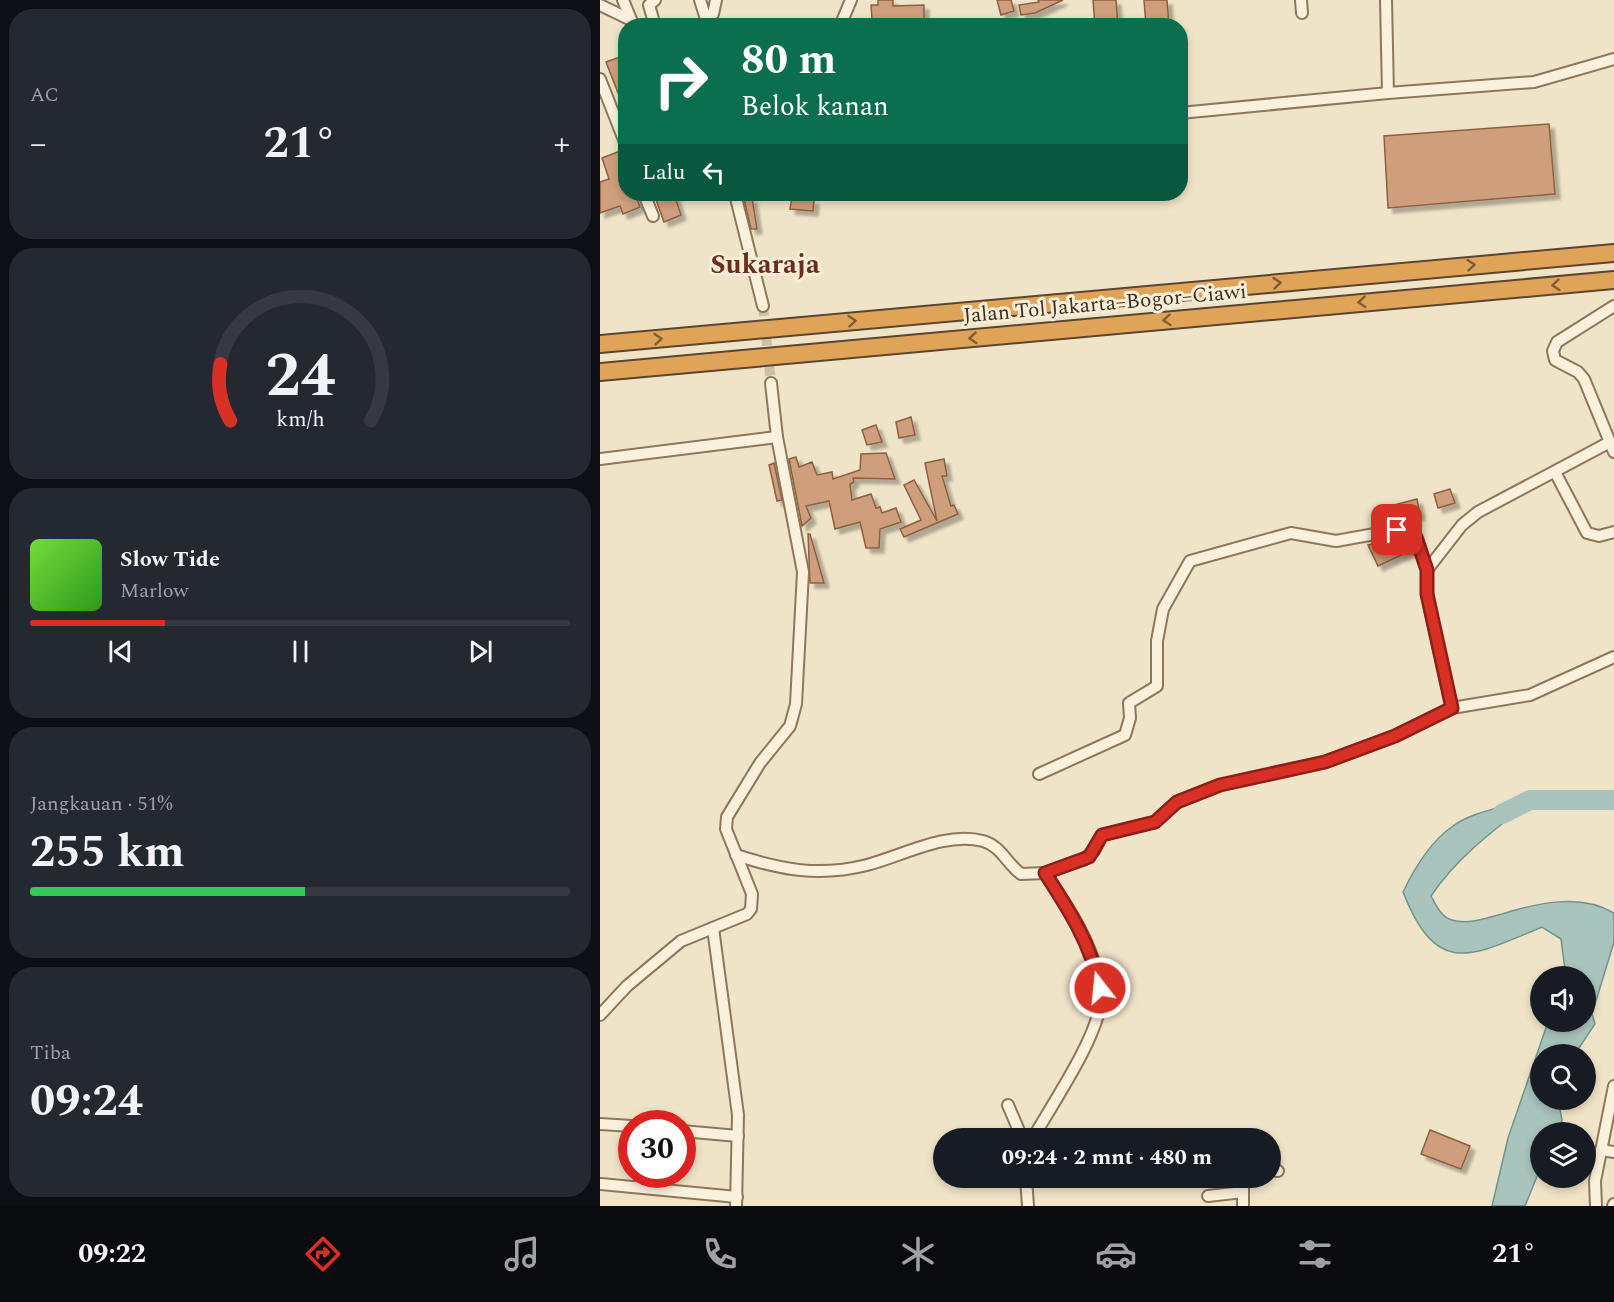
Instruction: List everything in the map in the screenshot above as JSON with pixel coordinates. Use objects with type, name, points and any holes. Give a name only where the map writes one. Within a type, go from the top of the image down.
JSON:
[{"type":"highway","name":"Jalan Tol Jakarta–Bogor–Ciawi","points":[[600,344],[1614,253]]},
{"type":"highway","name":"Jalan Tol Jakarta–Bogor–Ciawi","points":[[600,372],[1614,280]]},
{"type":"street","points":[[623,0],[630,18]]},
{"type":"street","points":[[653,18],[649,5],[655,0]]},
{"type":"street","points":[[700,0],[706,18]]},
{"type":"street","points":[[707,18],[713,14],[716,0]]},
{"type":"street","points":[[843,18],[851,0]]},
{"type":"street","points":[[1301,0],[1302,13]]},
{"type":"street","points":[[1386,0],[1388,93]]},
{"type":"street","points":[[600,4],[624,18]]},
{"type":"street","points":[[1188,112],[1534,82],[1614,59]]},
{"type":"street","points":[[600,79],[618,125]]},
{"type":"street","points":[[647,201],[653,216]]},
{"type":"street","points":[[737,201],[763,306]]},
{"type":"street","points":[[1427,570],[1462,525],[1478,512],[1555,472],[1612,447],[1584,379],[1578,372],[1555,360],[1553,351],[1557,342],[1614,306]]},
{"type":"street","points":[[600,1015],[627,986],[681,941],[747,914],[751,909],[752,894],[726,829],[727,817],[760,762],[790,726],[796,704],[803,572],[777,437],[771,383]]},
{"type":"street","points":[[600,459],[777,437]]},
{"type":"street","points":[[1555,472],[1587,533],[1599,536],[1614,532]]},
{"type":"street","points":[[1039,774],[1125,735],[1130,718],[1129,704],[1157,686],[1157,641],[1163,609],[1190,561],[1291,533],[1336,541],[1397,530],[1416,537],[1427,570],[1427,594],[1452,708]]},
{"type":"street","points":[[736,855],[778,869],[825,870],[865,866],[943,842],[974,840],[985,842],[999,850],[1021,874],[1045,873],[1089,857],[1102,835],[1155,822],[1177,802],[1191,796],[1220,785],[1325,762],[1395,736],[1452,708],[1530,695],[1614,657]]},
{"type":"street","points":[[1039,1128],[1092,1031],[1100,1003],[1096,973],[1085,942],[1068,906],[1045,873]]},
{"type":"street","points":[[601,1184],[736,1201],[738,1136],[736,1089],[713,927]]},
{"type":"street","points":[[1596,1206],[1594,1190],[1601,1150],[1611,1120],[1614,1086]]},
{"type":"street","points":[[1008,1105],[1018,1128]]},
{"type":"street","points":[[600,1124],[618,1125]]},
{"type":"street","points":[[696,1132],[738,1136]]},
{"type":"street","points":[[1601,1150],[1614,1152]]},
{"type":"street","points":[[1027,1188],[1028,1206]]},
{"type":"street","points":[[1243,1188],[1243,1206]]},
{"type":"street","points":[[1208,1196],[1243,1192]]},
{"type":"water","points":[[1524,802],[1525,806],[1474,847],[1451,870],[1431,896],[1437,907],[1448,918],[1464,922],[1558,902],[1587,903],[1614,913],[1614,942],[1596,1001],[1596,966],[1564,966],[1561,939],[1542,927],[1476,952],[1459,953],[1443,949],[1429,938],[1416,920],[1403,892],[1424,856],[1445,832],[1467,818]]},
{"type":"water","points":[[1545,1032],[1590,1032],[1582,1044],[1540,1044]]},
{"type":"water","points":[[1530,1074],[1530,1110],[1560,1110],[1562,1120],[1561,1122],[1530,1122],[1530,1188],[1532,1188],[1525,1206],[1492,1206],[1508,1138]]},
{"type":"building","points":[[878,0],[893,0],[893,6],[924,5],[924,18],[872,18],[871,5],[878,5]]},
{"type":"building","points":[[997,0],[1011,0],[1014,11],[1001,15]]},
{"type":"building","points":[[1038,0],[1063,0],[1035,13],[1021,15],[1019,5],[1039,2]]},
{"type":"building","points":[[1093,0],[1116,0],[1117,18],[1094,18]]},
{"type":"building","points":[[1144,0],[1167,0],[1168,18],[1145,18]]},
{"type":"building","points":[[618,58],[618,93],[606,62]]},
{"type":"building","points":[[1549,124],[1555,194],[1388,208],[1384,136]]},
{"type":"building","points":[[618,152],[618,201],[638,201],[640,207],[623,214],[620,206],[600,213],[600,182],[609,179],[602,158]]},
{"type":"building","points":[[656,201],[676,201],[681,215],[664,222]]},
{"type":"building","points":[[744,201],[752,201],[757,229],[751,229]]},
{"type":"building","points":[[791,201],[814,201],[813,211],[790,209]]},
{"type":"building","points":[[911,417],[915,435],[899,438],[896,422]]},
{"type":"building","points":[[876,425],[882,442],[867,445],[862,430]]},
{"type":"building","points":[[886,453],[895,479],[853,478],[854,482],[850,484],[852,500],[871,494],[876,508],[880,507],[882,513],[896,508],[901,522],[880,529],[879,548],[866,548],[860,522],[835,529],[829,501],[806,506],[811,518],[802,526],[789,459],[796,457],[799,467],[812,462],[817,475],[832,472],[833,479],[860,470],[861,454]]},
{"type":"building","points":[[944,459],[947,476],[942,476],[951,506],[954,505],[958,514],[904,537],[900,529],[921,520],[904,485],[914,480],[937,521],[925,463]]},
{"type":"building","points":[[774,463],[782,500],[777,501],[769,465]]},
{"type":"building","points":[[1450,489],[1455,503],[1438,508],[1434,494]]},
{"type":"building","points":[[1417,499],[1420,515],[1394,521],[1390,506]]},
{"type":"building","points":[[808,534],[810,534],[824,583],[810,583]]},
{"type":"building","points":[[1398,538],[1408,542],[1412,550],[1378,566],[1368,545]]},
{"type":"building","points":[[1430,1130],[1470,1146],[1461,1169],[1421,1154]]},
{"type":"waterway","points":[[1502,814],[1530,800],[1614,800]]},
{"type":"tunnel","points":[[763,306],[771,383]]},
{"type":"district","name":"Sukaraja","points":[[765,264]]},
{"type":"route","points":[[1100,988],[1089,951],[1075,919],[1045,873],[1089,857],[1102,835],[1155,822],[1177,802],[1191,796],[1220,785],[1325,762],[1395,736],[1452,708],[1427,594],[1427,570],[1416,537],[1397,530]]}]
